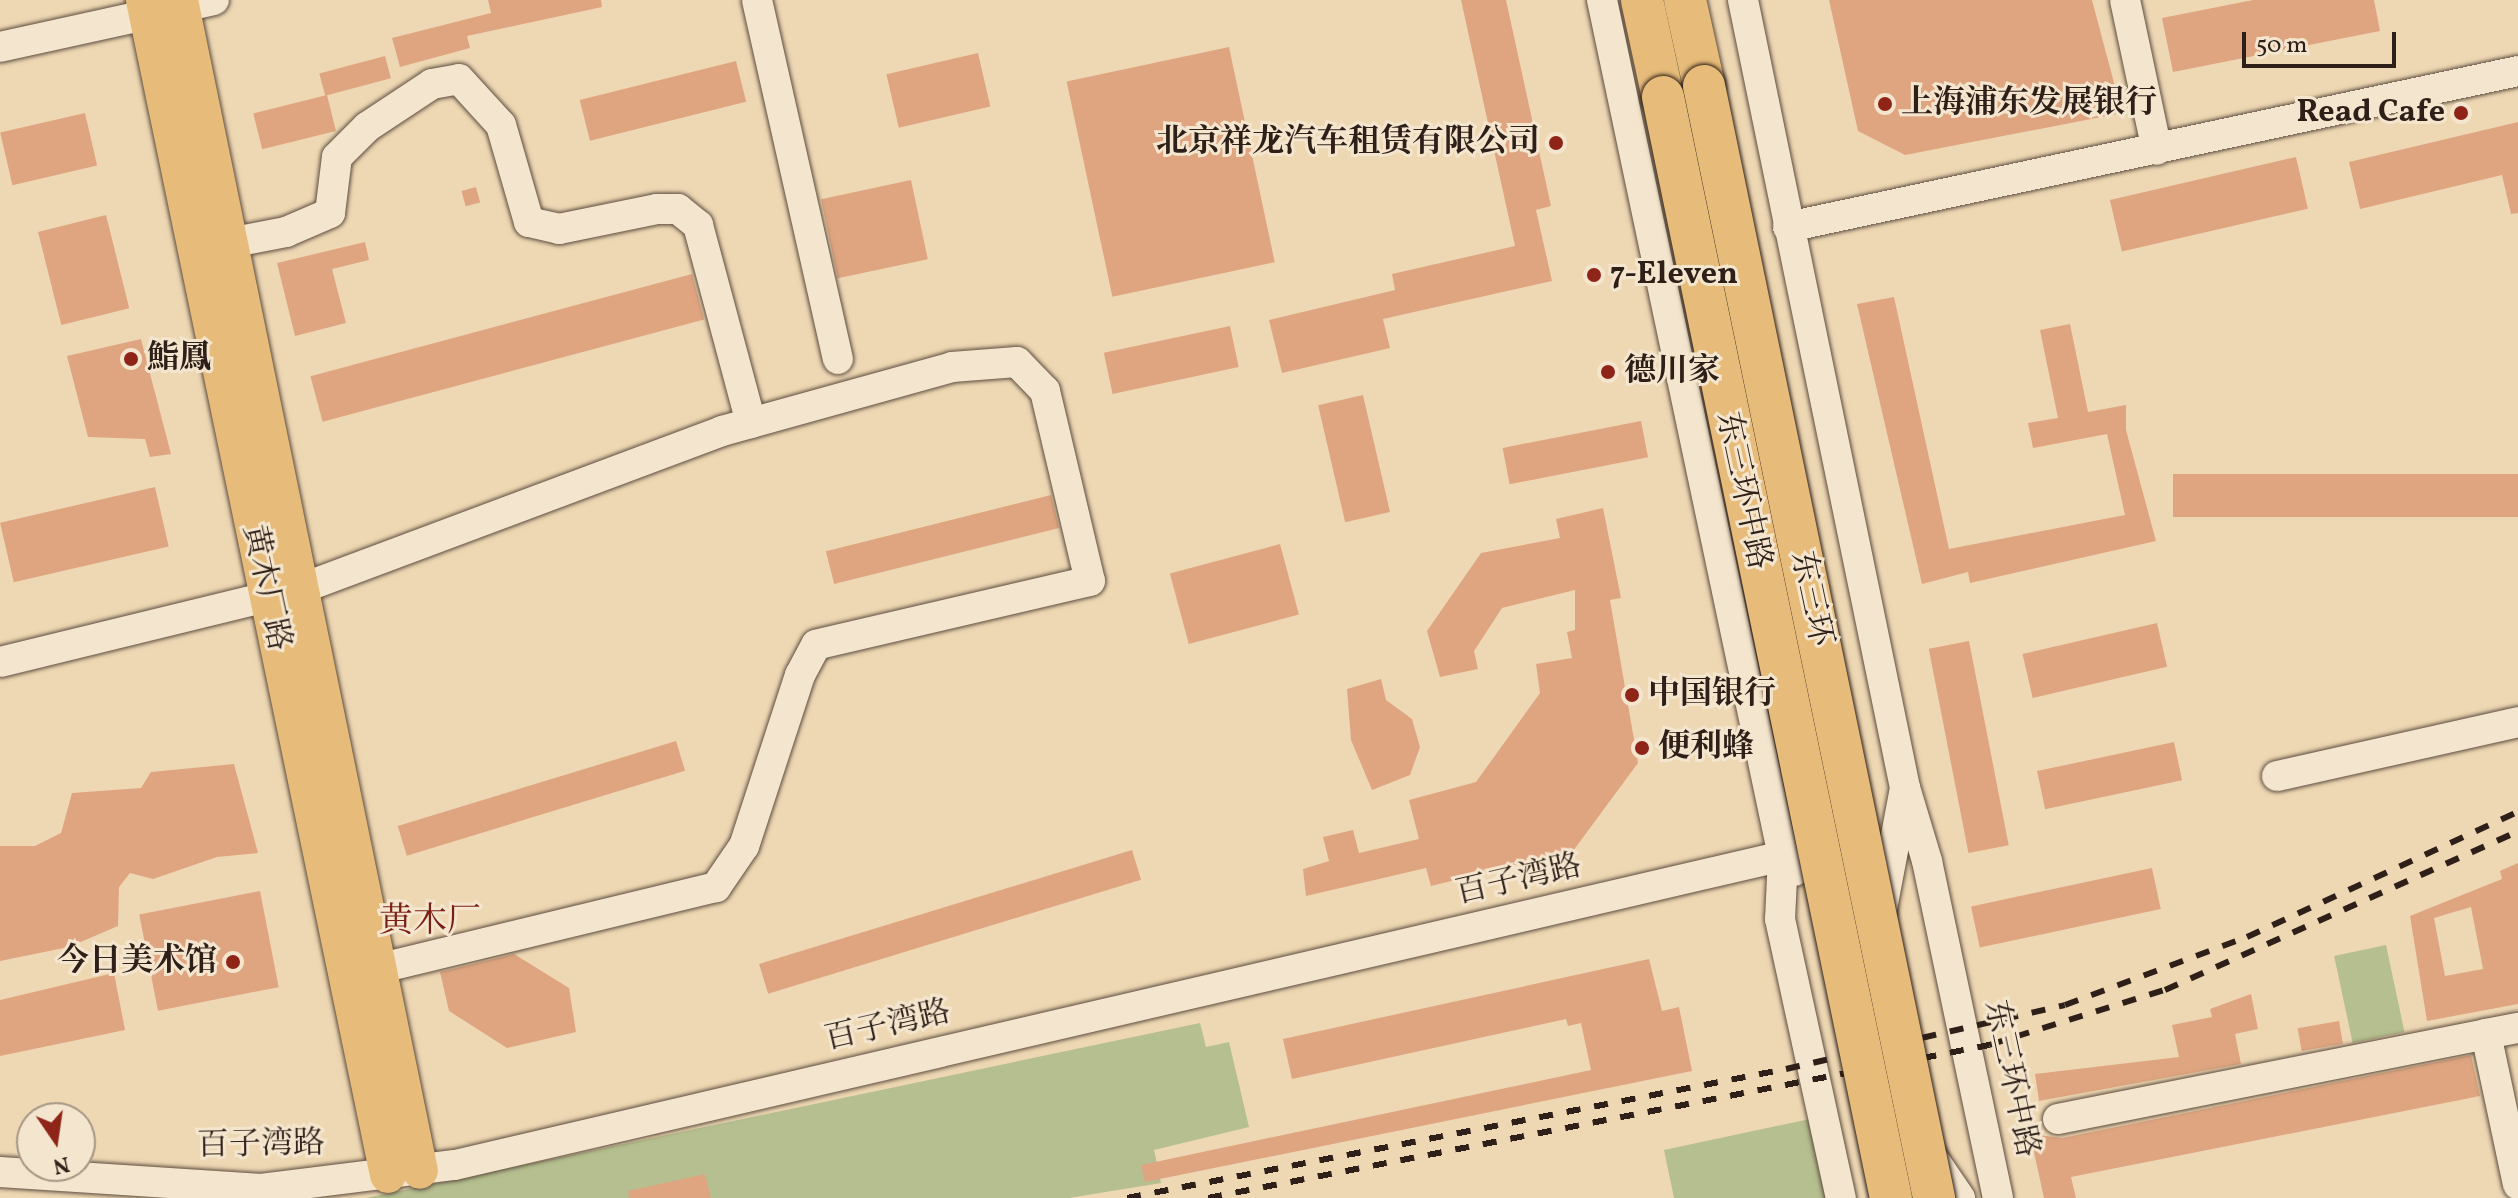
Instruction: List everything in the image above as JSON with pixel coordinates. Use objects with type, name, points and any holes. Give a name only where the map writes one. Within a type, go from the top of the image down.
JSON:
[{"type":"highway","name":"东三环","points":[[1642,0],[1892,1188]]},
{"type":"highway","name":"东三环","points":[[1685,0],[1934,1180]]},
{"type":"main road","name":"黄木厂路","points":[[191,2],[284,593]]},
{"type":"main road","name":"黄木厂路","points":[[145,8],[284,593],[404,1173]]},
{"type":"street","points":[[757,0],[838,359]]},
{"type":"street","name":"东三环中路","points":[[1602,0],[1783,856],[1780,919],[1841,1198]]},
{"type":"street","name":"东三环中路","points":[[1743,0],[1905,788],[1927,861],[1998,1198]]},
{"type":"street","points":[[2125,0],[2157,150]]},
{"type":"street","points":[[0,47],[145,8],[191,2]]},
{"type":"street","points":[[1788,227],[2518,71]]},
{"type":"street","points":[[229,243],[286,232],[330,213],[337,157],[367,127],[432,84],[459,79],[501,125],[529,222],[559,229],[668,209],[698,225],[751,423]]},
{"type":"street","points":[[0,662],[284,593],[751,423],[952,367],[1017,362],[1045,391],[1090,581],[816,645],[800,675],[744,846],[716,887],[362,973]]},
{"type":"street","points":[[2277,776],[2518,722]]},
{"type":"street","name":"东三环中路","points":[[1905,788],[1881,914],[1934,1180],[1960,1198]]},
{"type":"street","name":"东三环中路","points":[[1783,856],[1841,922],[1892,1188]]},
{"type":"street","name":"百子湾路","points":[[0,1172],[261,1189],[404,1173],[1783,856]]},
{"type":"street","points":[[1841,922],[1881,914]]},
{"type":"street","points":[[2058,1119],[2518,1028]]},
{"type":"street","points":[[2486,1034],[2518,1185]]},
{"type":"street","points":[[1892,1188],[1934,1180]]},
{"type":"green space","points":[[2386,945],[2405,1032],[2353,1043],[2334,956]]},
{"type":"green space","points":[[1200,1023],[1206,1047],[1229,1042],[1249,1127],[1154,1150],[1161,1183],[1069,1198],[366,1198]]},
{"type":"green space","points":[[1810,1119],[1826,1198],[1674,1198],[1664,1150]]},
{"type":"building","points":[[488,0],[601,0],[602,7],[467,36],[470,48],[400,67],[392,38],[491,13]]},
{"type":"building","points":[[1461,0],[1506,0],[1551,206],[1536,210],[1552,281],[1383,319],[1390,348],[1282,373],[1269,320],[1395,290],[1392,274],[1515,246]]},
{"type":"building","points":[[1829,0],[2092,0],[2122,113],[1905,155],[1858,131]]},
{"type":"building","points":[[2253,0],[2374,0],[2380,31],[2173,72],[2162,18]]},
{"type":"building","points":[[1229,47],[1275,262],[1112,297],[1067,82]]},
{"type":"building","points":[[978,53],[990,107],[899,128],[886,74]]},
{"type":"building","points":[[385,56],[391,78],[325,96],[319,74]]},
{"type":"building","points":[[736,61],[746,102],[590,141],[580,100]]},
{"type":"building","points":[[327,95],[336,131],[262,149],[253,113]]},
{"type":"building","points":[[85,113],[97,166],[12,185],[0,133]]},
{"type":"building","points":[[2518,122],[2518,213],[2511,214],[2502,175],[2360,209],[2349,162]]},
{"type":"building","points":[[2296,157],[2308,209],[2122,252],[2110,200]]},
{"type":"building","points":[[911,180],[928,259],[838,278],[821,199]]},
{"type":"building","points":[[476,187],[480,202],[466,206],[462,191]]},
{"type":"building","points":[[106,215],[129,308],[61,325],[38,232]]},
{"type":"building","points":[[365,242],[369,260],[332,269],[346,323],[295,336],[277,263]]},
{"type":"building","points":[[692,274],[704,319],[323,422],[310,376]]},
{"type":"building","points":[[1894,297],[1949,549],[2125,515],[2107,434],[2033,448],[2028,423],[2058,418],[2040,330],[2070,324],[2088,412],[2126,405],[2126,430],[2156,541],[1970,583],[1968,572],[1922,584],[1857,304]]},
{"type":"building","points":[[1230,326],[1239,367],[1113,394],[1104,353]]},
{"type":"building","points":[[141,339],[171,454],[150,457],[145,439],[88,437],[67,356]]},
{"type":"building","points":[[1363,395],[1390,512],[1345,522],[1318,405]]},
{"type":"building","points":[[1641,421],[1648,457],[1510,484],[1503,448]]},
{"type":"building","points":[[2173,474],[2518,474],[2518,517],[2173,517]]},
{"type":"building","points":[[155,487],[169,546],[14,582],[0,523]]},
{"type":"building","points":[[1051,495],[1059,528],[834,584],[826,551]]},
{"type":"building","points":[[1603,508],[1621,598],[1610,600],[1638,763],[1573,851],[1431,886],[1426,868],[1306,896],[1303,869],[1329,861],[1323,837],[1353,830],[1359,853],[1419,839],[1409,800],[1476,782],[1540,693],[1536,664],[1572,658],[1567,632],[1575,630],[1575,590],[1502,608],[1474,651],[1478,669],[1440,677],[1427,631],[1481,553],[1560,538],[1556,519]]},
{"type":"building","points":[[1280,544],[1299,615],[1189,644],[1170,574]]},
{"type":"building","points":[[2157,623],[2167,667],[2033,698],[2023,654]]},
{"type":"building","points":[[1969,641],[2009,845],[1968,853],[1929,649]]},
{"type":"building","points":[[1381,679],[1386,700],[1412,719],[1420,747],[1410,775],[1372,790],[1351,740],[1347,689]]},
{"type":"building","points":[[676,741],[685,771],[407,856],[398,826]]},
{"type":"building","points":[[2174,742],[2182,780],[2045,809],[2037,771]]},
{"type":"building","points":[[234,764],[258,853],[217,857],[153,879],[130,873],[119,887],[118,926],[69,947],[0,961],[0,846],[35,846],[61,833],[72,793],[141,788],[151,772]]},
{"type":"building","points":[[1132,850],[1141,880],[768,994],[759,964]]},
{"type":"building","points":[[2518,863],[2518,1004],[2427,1021],[2410,916],[2502,879],[2500,871]],"holes":[[[2471,907],[2483,969],[2445,976],[2434,918]]]},
{"type":"building","points":[[2152,868],[2161,909],[1980,948],[1971,906]]},
{"type":"building","points":[[260,891],[279,987],[158,1011],[139,914]]},
{"type":"building","points":[[514,954],[569,988],[576,1032],[507,1048],[449,1011],[440,972]]},
{"type":"building","points":[[1649,959],[1662,1011],[1679,1007],[1692,1071],[1145,1182],[1141,1165],[1591,1070],[1581,1023],[1568,1026],[1566,1019],[1292,1079],[1283,1039]]},
{"type":"building","points":[[114,973],[125,1030],[0,1056],[0,1000]]},
{"type":"building","points":[[2251,994],[2258,1029],[2235,1034],[2241,1064],[2039,1101],[2035,1074],[2179,1057],[2172,1025],[2212,1017],[2210,1009]]},
{"type":"building","points":[[2339,1021],[2343,1044],[2302,1051],[2298,1028]]},
{"type":"building","points":[[2471,1055],[2480,1096],[2071,1177],[2076,1198],[2044,1198],[2030,1134],[2062,1138]]},
{"type":"building","points":[[705,1174],[711,1198],[629,1198],[628,1191]]},
{"type":"railway","points":[[1127,1198],[1786,1069],[2065,1005],[2247,937],[2518,812]]},
{"type":"railway","points":[[1208,1198],[1989,1045],[2165,990],[2518,831]]},
{"type":"place","name":"上海浦东发展银行","points":[[1885,104]]},
{"type":"place","name":"Read Cafe","points":[[2461,113]]},
{"type":"place","name":"北京祥龙汽车租赁有限公司","points":[[1556,143]]},
{"type":"place","name":"7-Eleven","points":[[1594,275]]},
{"type":"place","name":"鮨鳳","points":[[131,359]]},
{"type":"place","name":"德川家","points":[[1608,372]]},
{"type":"place","name":"中国银行","points":[[1632,695]]},
{"type":"place","name":"便利蜂","points":[[1642,748]]},
{"type":"place","name":"今日美术馆","points":[[233,962]]},
{"type":"district","name":"黄木厂","points":[[430,923]]}]
